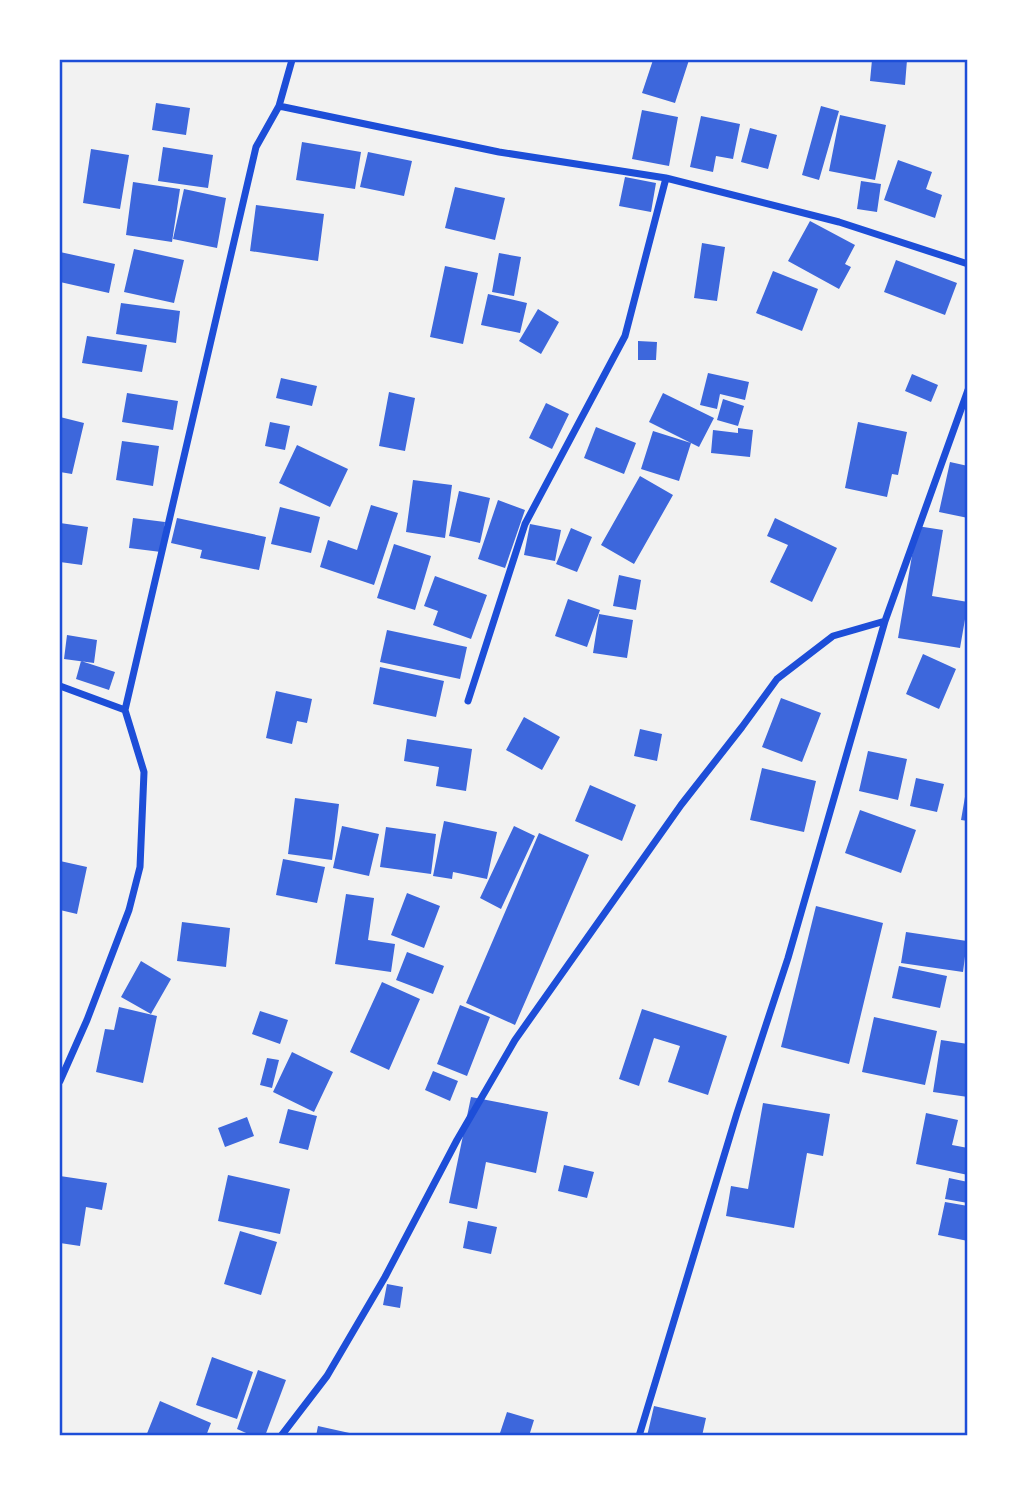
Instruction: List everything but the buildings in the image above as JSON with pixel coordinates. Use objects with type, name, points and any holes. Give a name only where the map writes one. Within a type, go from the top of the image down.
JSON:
[{"type":"street","points":[[60,1081],[120,934],[141,867],[144,772],[125,710],[256,147],[279,106],[292,60]]},
{"type":"street","points":[[279,106],[499,152],[666,178],[839,222],[968,264]]},
{"type":"street","points":[[468,701],[525,524],[625,336],[666,178]]},
{"type":"street","points":[[639,1436],[737,1113],[788,958],[885,621],[968,390]]},
{"type":"street","points":[[281,1436],[327,1376],[385,1278],[457,1140],[515,1040],[681,805],[777,679],[834,635],[885,621]]},
{"type":"street","points":[[60,686],[125,710]]}]
